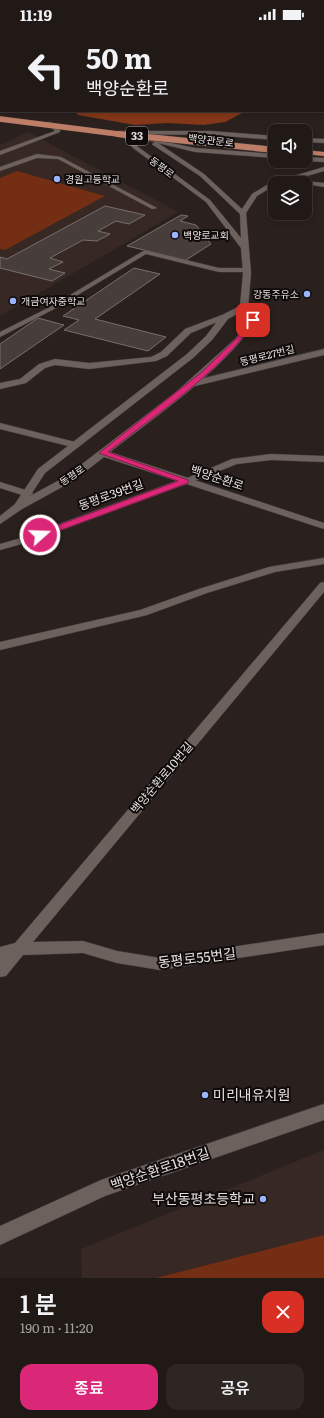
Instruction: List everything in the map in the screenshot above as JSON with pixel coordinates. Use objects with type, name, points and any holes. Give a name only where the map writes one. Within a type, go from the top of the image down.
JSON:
[{"type":"highway","name":"33","points":[[0,116],[268,144]]},
{"type":"highway","name":"33","points":[[0,116],[175,141],[268,149]]},
{"type":"highway","points":[[312,148],[324,149]]},
{"type":"highway","points":[[312,153],[324,154]]},
{"type":"main road","name":"백양관문로","points":[[0,116],[122,132],[211,133],[268,137]]},
{"type":"main road","name":"백양관문로","points":[[122,132],[195,150],[268,155]]},
{"type":"main road","name":"동평로","points":[[122,132],[156,144],[202,175],[243,213]]},
{"type":"main road","name":"동평로","points":[[0,521],[18,507],[69,479],[191,384],[238,341],[253,320],[244,307],[247,270],[245,248],[208,201],[135,147],[122,132]]},
{"type":"main road","points":[[312,140],[324,141]]},
{"type":"main road","points":[[312,159],[324,160]]},
{"type":"main road","points":[[245,248],[243,213],[254,195],[272,184],[324,169]]},
{"type":"main road","name":"동평로","points":[[18,507],[28,494],[41,472],[190,356],[208,338],[224,317],[244,307]]},
{"type":"main road","points":[[0,386],[23,381],[42,366],[55,362],[89,366],[153,360],[164,354],[188,331],[224,317]]},
{"type":"main road","name":"동평로27번길","points":[[191,384],[324,352]]},
{"type":"main road","points":[[0,426],[76,445]]},
{"type":"main road","name":"백양순환로","points":[[103,453],[324,526]]},
{"type":"main road","name":"동평로39번길","points":[[0,547],[25,540],[235,461],[271,457],[324,459]]},
{"type":"main road","points":[[0,485],[28,494]]},
{"type":"main road","points":[[0,646],[142,613],[203,591],[273,569],[324,561]]},
{"type":"main road","name":"백양순환로10번길","points":[[0,971],[324,585]]},
{"type":"main road","name":"동평로55번길","points":[[0,953],[19,949],[83,947],[117,957],[160,964],[324,939]]},
{"type":"main road","name":"백양순환로18번길","points":[[0,1236],[101,1189],[324,1112]]},
{"type":"lane","points":[[0,153],[58,131],[49,123]]},
{"type":"lane","points":[[0,169],[37,156],[59,158],[154,208]]},
{"type":"lane","points":[[312,183],[324,184]]},
{"type":"lane","points":[[0,335],[54,307],[145,252],[220,270],[247,270]]},
{"type":"shaded area","points":[[76,112],[244,112],[225,122],[204,125],[167,123],[135,125],[78,115]]},
{"type":"shaded area","name":"경원고등학교","points":[[28,132],[178,212],[0,316],[0,145]]},
{"type":"shaded area","points":[[17,171],[105,196],[5,250],[0,249],[0,178]]},
{"type":"shaded area","name":"부산동평초등학교","points":[[324,1150],[324,1278],[82,1278],[81,1249]]},
{"type":"shaded area","points":[[324,1235],[324,1278],[156,1278]]},
{"type":"building","points":[[105,206],[145,215],[129,224],[116,221],[98,231],[110,234],[97,241],[83,240],[50,258],[63,262],[49,269],[65,273],[52,281],[0,268],[0,257],[7,259]]},
{"type":"building","name":"백양로교회","points":[[181,215],[188,216],[180,221],[196,225],[211,244],[186,260],[127,246]]},
{"type":"building","points":[[134,268],[160,274],[95,319],[166,337],[148,351],[64,330],[79,320],[63,316]]},
{"type":"building","points":[[38,318],[64,325],[0,369],[0,344]]},
{"type":"place","name":"경원고등학교","points":[[57,179]]},
{"type":"place","name":"백양로교회","points":[[175,235]]},
{"type":"place","name":"강동주유소","points":[[307,294]]},
{"type":"place","name":"개금여자중학교","points":[[13,301]]},
{"type":"place","name":"미리내유치원","points":[[205,1095]]},
{"type":"place","name":"부산동평초등학교","points":[[263,1199]]},
{"type":"route","points":[[40,535],[185,481],[103,453],[204,373],[238,341],[253,320]]}]
